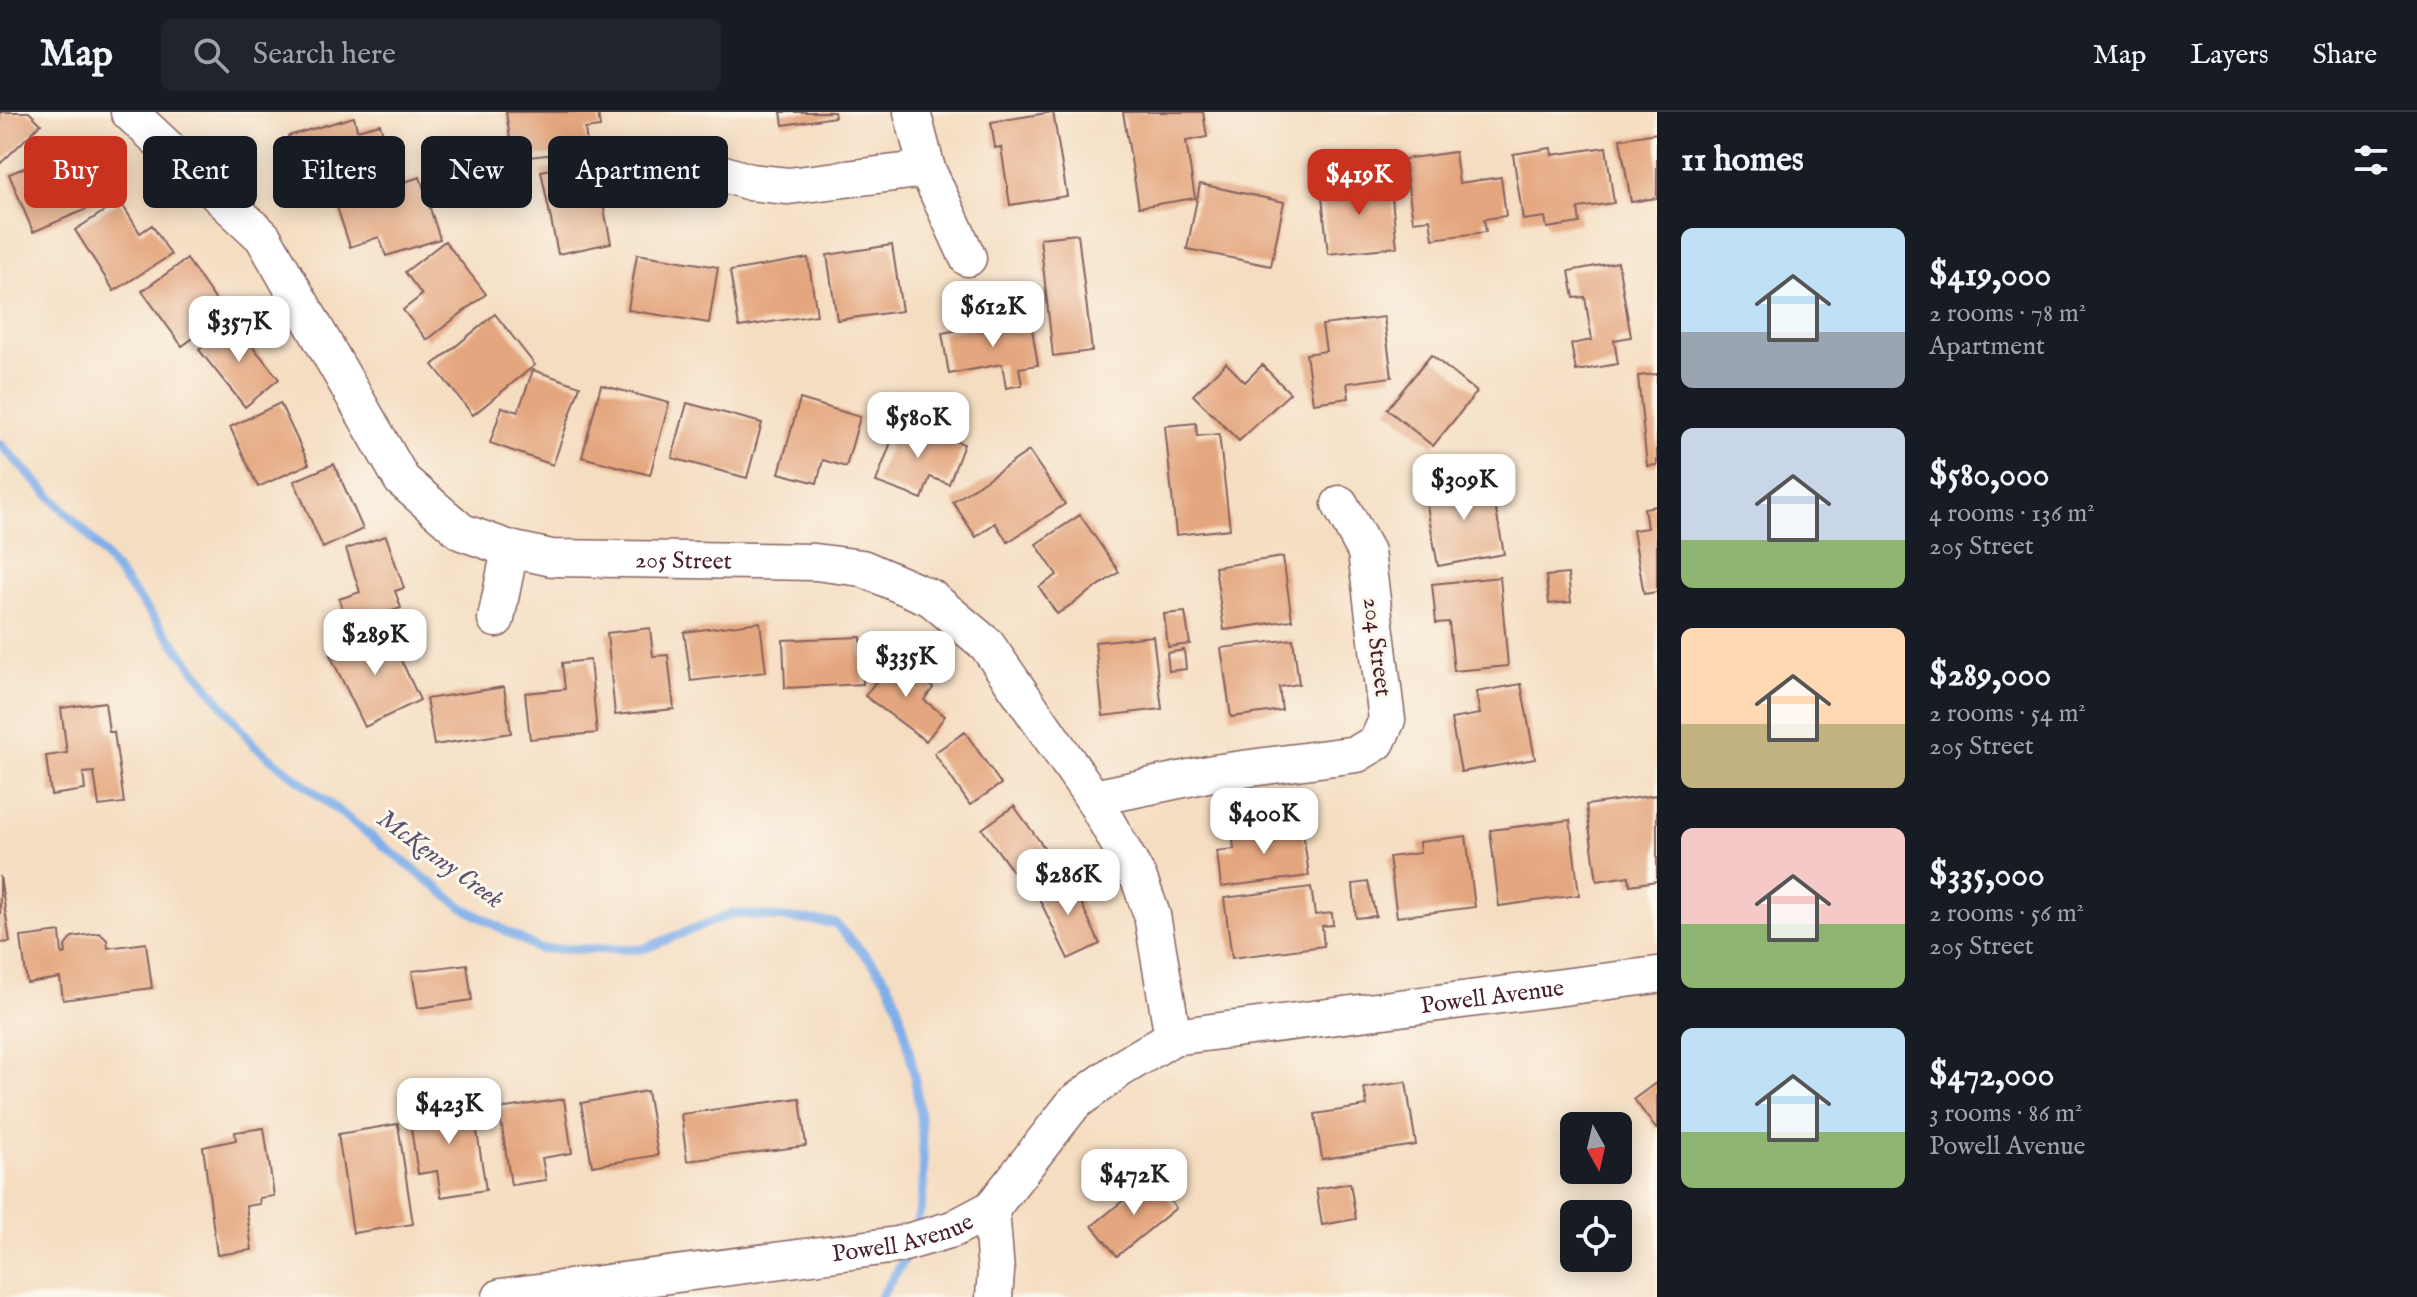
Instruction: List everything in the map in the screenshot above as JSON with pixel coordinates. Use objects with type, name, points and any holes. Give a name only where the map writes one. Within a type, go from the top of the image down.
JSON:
[{"type":"street","name":"205 Street","points":[[129,112],[263,237],[402,480],[462,532],[510,549],[552,558],[815,562],[862,568],[931,598],[987,645],[1093,798],[1139,879],[1152,915],[1173,1037]]},
{"type":"street","points":[[912,112],[927,169],[968,258]]},
{"type":"street","points":[[728,175],[750,182],[788,186],[927,169]]},
{"type":"street","name":"204 Street","points":[[1093,798],[1213,773],[1357,754],[1377,742],[1387,720],[1366,552],[1340,504]]},
{"type":"street","points":[[496,619],[510,549]]},
{"type":"street","name":"Powell Avenue","points":[[501,1297],[897,1245],[953,1229],[991,1209],[1074,1103],[1173,1037],[1657,975]]},
{"type":"street","points":[[991,1209],[996,1272],[994,1297]]},
{"type":"building","points":[[0,112],[29,112],[41,124],[29,136],[24,136],[24,141],[0,164]]},
{"type":"building","points":[[506,112],[598,112],[600,127],[585,129],[586,136],[548,136],[548,155],[532,157],[532,136],[510,136]]},
{"type":"building","points":[[781,112],[834,112],[835,117],[783,125]]},
{"type":"building","points":[[1053,112],[1067,196],[1010,205],[1001,147],[995,148],[991,122]]},
{"type":"building","points":[[1123,112],[1203,112],[1207,137],[1186,141],[1195,198],[1139,207]]},
{"type":"building","points":[[354,117],[357,130],[380,124],[384,136],[288,136]]},
{"type":"building","points":[[1657,133],[1657,198],[1631,202],[1620,139]]},
{"type":"building","points":[[1606,147],[1614,203],[1578,208],[1580,223],[1547,228],[1545,217],[1523,220],[1513,154],[1551,148],[1552,155]]},
{"type":"building","points":[[1455,152],[1459,183],[1501,177],[1506,216],[1484,219],[1486,232],[1433,239],[1430,219],[1413,221],[1404,159]]},
{"type":"building","points":[[24,168],[24,208],[89,208],[33,232],[9,174]]},
{"type":"building","points":[[548,170],[548,205],[541,171]]},
{"type":"building","points":[[420,177],[421,208],[430,208],[440,239],[386,256],[379,237],[350,247],[337,208],[405,208],[405,182]]},
{"type":"building","points":[[1390,180],[1397,247],[1328,254],[1321,187]]},
{"type":"building","points":[[1200,184],[1284,202],[1271,266],[1187,249]]},
{"type":"building","points":[[109,208],[124,208],[140,233],[152,225],[171,255],[114,291],[75,230]]},
{"type":"building","points":[[549,208],[604,208],[611,243],[558,254]]},
{"type":"building","points":[[1078,234],[1092,351],[1053,356],[1040,238]]},
{"type":"building","points":[[445,241],[486,294],[427,340],[403,310],[422,295],[405,272]]},
{"type":"building","points":[[892,245],[902,311],[837,320],[827,255]]},
{"type":"building","points":[[637,254],[718,267],[709,323],[628,310]]},
{"type":"building","points":[[808,258],[817,315],[739,327],[730,271]]},
{"type":"building","points":[[187,259],[226,315],[182,346],[142,291]]},
{"type":"building","points":[[1618,262],[1631,337],[1614,340],[1618,364],[1576,371],[1571,344],[1592,340],[1585,297],[1574,298],[1569,271]]},
{"type":"building","points":[[495,314],[535,365],[473,415],[433,365]]},
{"type":"building","points":[[1030,317],[1038,365],[1019,368],[1022,385],[1006,388],[1002,364],[949,374],[942,333]]},
{"type":"building","points":[[1384,317],[1392,377],[1347,383],[1349,398],[1313,403],[1306,354],[1326,351],[1322,325]]},
{"type":"building","points":[[233,322],[279,379],[245,407],[199,350]]},
{"type":"building","points":[[1431,355],[1477,392],[1433,446],[1387,409]]},
{"type":"building","points":[[1226,363],[1245,382],[1262,365],[1290,393],[1239,441],[1193,395]]},
{"type":"building","points":[[533,370],[580,386],[553,465],[490,443],[502,407],[518,412]]},
{"type":"building","points":[[1657,374],[1657,465],[1647,466],[1638,376]]},
{"type":"building","points":[[601,385],[669,403],[650,475],[582,457]]},
{"type":"building","points":[[800,399],[860,417],[846,467],[823,460],[817,483],[779,473]]},
{"type":"building","points":[[280,403],[309,464],[258,487],[230,427]]},
{"type":"building","points":[[687,403],[762,423],[747,478],[672,458]]},
{"type":"building","points":[[899,421],[964,444],[949,484],[930,477],[922,499],[876,482]]},
{"type":"building","points":[[1196,423],[1197,436],[1219,434],[1230,529],[1176,535],[1165,426]]},
{"type":"building","points":[[1029,451],[1065,504],[1008,542],[995,523],[976,537],[953,502]]},
{"type":"building","points":[[334,464],[363,529],[323,548],[294,481]]},
{"type":"building","points":[[1490,478],[1504,554],[1438,566],[1424,490]]},
{"type":"building","points":[[1657,506],[1657,592],[1644,594],[1633,530],[1647,528],[1644,508]]},
{"type":"building","points":[[1080,515],[1119,572],[1057,614],[1039,587],[1057,575],[1036,544]]},
{"type":"building","points":[[386,536],[404,588],[395,591],[401,608],[348,626],[339,599],[360,592],[346,549]]},
{"type":"building","points":[[1283,557],[1292,620],[1224,630],[1215,567]]},
{"type":"building","points":[[1568,574],[1571,602],[1549,604],[1546,576]]},
{"type":"building","points":[[1500,577],[1508,666],[1454,671],[1449,622],[1436,623],[1432,584]]},
{"type":"building","points":[[1185,612],[1190,644],[1168,647],[1164,614]]},
{"type":"building","points":[[760,622],[766,672],[691,681],[684,632]]},
{"type":"building","points":[[386,628],[420,700],[365,727],[330,655]]},
{"type":"building","points":[[650,628],[653,656],[668,655],[674,709],[615,715],[607,633]]},
{"type":"building","points":[[1153,636],[1162,709],[1103,716],[1095,642]]},
{"type":"building","points":[[861,637],[863,684],[785,688],[783,640]]},
{"type":"building","points":[[1293,639],[1299,684],[1279,687],[1282,710],[1231,717],[1221,648]]},
{"type":"building","points":[[1184,650],[1186,669],[1169,671],[1167,653]]},
{"type":"building","points":[[894,658],[933,688],[924,700],[945,716],[926,741],[865,696]]},
{"type":"building","points":[[590,660],[597,733],[530,739],[525,693],[565,689],[562,663]]},
{"type":"building","points":[[1521,684],[1535,759],[1461,772],[1451,719],[1480,714],[1476,692]]},
{"type":"building","points":[[504,687],[511,733],[434,745],[426,699]]},
{"type":"building","points":[[105,702],[109,732],[114,732],[124,803],[99,806],[94,772],[83,773],[85,790],[51,795],[46,756],[67,753],[61,708]]},
{"type":"building","points":[[965,732],[1001,784],[970,805],[934,753]]},
{"type":"building","points":[[1657,795],[1657,881],[1630,885],[1629,876],[1597,881],[1586,805]]},
{"type":"building","points":[[1014,806],[1059,868],[1027,891],[982,829]]},
{"type":"building","points":[[1570,820],[1579,895],[1499,906],[1490,830]]},
{"type":"building","points":[[1302,823],[1309,876],[1221,887],[1217,851],[1234,849],[1232,831]]},
{"type":"building","points":[[1466,836],[1475,907],[1397,917],[1389,857],[1420,853],[1419,842]]},
{"type":"building","points":[[1068,874],[1100,944],[1068,959],[1035,890]]},
{"type":"building","points":[[0,876],[10,942],[0,943]]},
{"type":"building","points":[[1368,882],[1376,916],[1356,918],[1353,884]]},
{"type":"building","points":[[1311,887],[1315,915],[1332,913],[1333,925],[1322,926],[1324,946],[1232,958],[1224,898]]},
{"type":"building","points":[[60,932],[62,954],[66,953],[65,946],[72,937],[100,933],[107,940],[108,948],[146,943],[152,988],[63,1000],[60,978],[27,983],[21,937]]},
{"type":"building","points":[[467,964],[472,1000],[418,1008],[412,971]]},
{"type":"building","points":[[1406,1082],[1416,1145],[1322,1159],[1315,1114],[1367,1106],[1364,1088]]},
{"type":"building","points":[[1657,1082],[1657,1130],[1634,1099]]},
{"type":"building","points":[[647,1091],[658,1155],[592,1166],[581,1103]]},
{"type":"building","points":[[800,1098],[806,1146],[687,1161],[681,1114]]},
{"type":"building","points":[[472,1099],[486,1190],[441,1197],[437,1171],[418,1174],[408,1109]]},
{"type":"building","points":[[564,1099],[572,1153],[542,1158],[546,1180],[511,1185],[499,1109]]},
{"type":"building","points":[[398,1124],[413,1224],[353,1233],[338,1134]]},
{"type":"building","points":[[264,1128],[274,1196],[259,1198],[260,1204],[246,1206],[252,1250],[217,1255],[203,1147],[236,1140],[235,1132]]},
{"type":"building","points":[[1151,1178],[1176,1208],[1117,1256],[1092,1226]]},
{"type":"building","points":[[1350,1183],[1356,1219],[1322,1225],[1316,1189]]},
{"type":"waterway","name":"McKenny Creek","points":[[0,444],[89,536],[255,746],[462,907],[539,949],[643,949],[733,913],[835,923],[881,972],[899,1010],[913,1070],[922,1137],[922,1197],[918,1218]]},
{"type":"waterway","name":"McKenny Creek","points":[[881,1297],[904,1260]]}]
